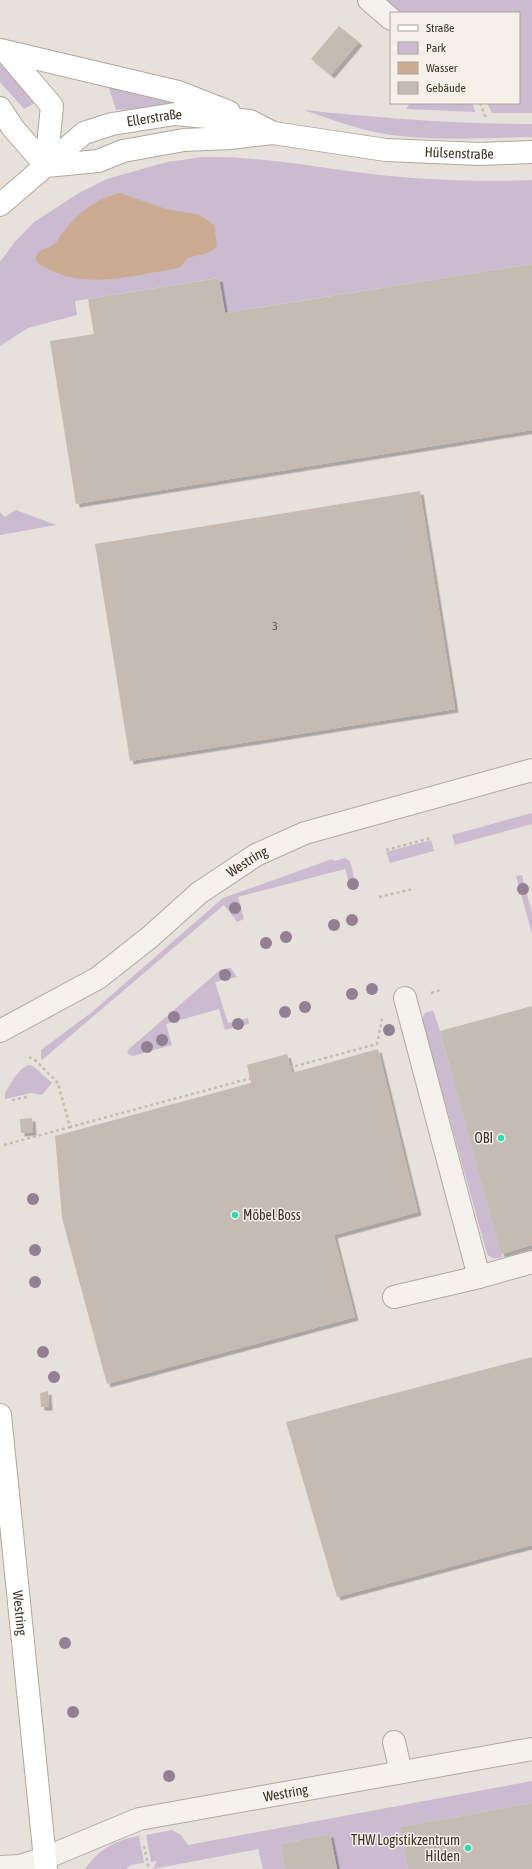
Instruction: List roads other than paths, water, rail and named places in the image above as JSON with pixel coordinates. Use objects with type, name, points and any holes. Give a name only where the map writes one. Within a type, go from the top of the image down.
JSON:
[{"type":"main road","points":[[3,51],[178,92],[250,121]]},
{"type":"main road","points":[[0,205],[46,166],[52,106],[3,51]]},
{"type":"main road","points":[[0,108],[13,128],[46,166]]},
{"type":"main road","name":"Ellerstraße","points":[[46,166],[84,133],[112,124],[175,114],[250,121],[273,133]]},
{"type":"main road","name":"Ellerstraße","points":[[46,166],[98,161],[123,151],[184,140],[230,138],[273,133],[386,150]]},
{"type":"main road","name":"Hülsenstraße","points":[[386,150],[480,154],[532,152]]},
{"type":"main road","name":"Westring","points":[[0,1415],[45,1863]]},
{"type":"street","points":[[369,0],[390,18]]},
{"type":"street","name":"Westring","points":[[0,1031],[98,978],[150,937],[199,893],[256,855],[312,831],[532,770]]},
{"type":"street","points":[[405,998],[479,1277]]},
{"type":"street","points":[[394,1297],[479,1277],[532,1262]]},
{"type":"street","points":[[394,1742],[401,1772]]},
{"type":"street","name":"Westring","points":[[0,1868],[45,1863],[139,1819],[532,1749]]},
{"type":"water","points":[[120,193],[166,209],[200,215],[214,225],[217,246],[210,252],[188,258],[179,268],[111,279],[97,280],[67,276],[41,266],[38,263],[36,259],[37,254],[55,244],[76,217],[100,200]]},
{"type":"place","name":"OBI","points":[[501,1138]]},
{"type":"place","name":"Möbel Boss","points":[[235,1215]]},
{"type":"place","name":"THW Logistikzentrum Hilden","points":[[468,1848]]}]
